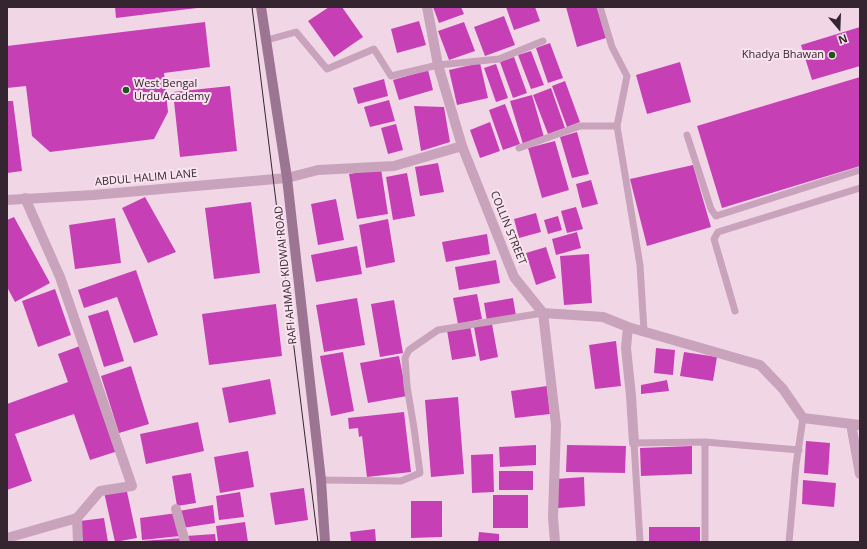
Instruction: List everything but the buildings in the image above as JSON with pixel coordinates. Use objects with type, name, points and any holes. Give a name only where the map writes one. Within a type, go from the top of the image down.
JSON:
[{"type":"main road","name":"RAFI AHMAD KIDWAI ROAD","points":[[261,7],[287,178],[320,480],[325,542]]},
{"type":"street","name":"COLLIN STREET","points":[[426,7],[438,65],[462,146],[514,277],[543,313]]},
{"type":"street","points":[[287,178],[318,170],[394,166],[462,146]]},
{"type":"street","name":"ABDUL HALIM LANE","points":[[7,200],[93,195],[287,178]]},
{"type":"street","points":[[7,538],[77,518],[100,491],[132,486],[60,277],[25,198]]},
{"type":"street","points":[[554,542],[552,517],[556,425],[543,313],[603,318],[628,327],[760,365],[783,389],[802,418],[856,425],[860,474]]},
{"type":"street","points":[[628,327],[626,348],[632,396],[634,443]]},
{"type":"street","points":[[176,509],[185,542]]},
{"type":"street","points":[[77,518],[78,542]]},
{"type":"lane","points":[[600,7],[612,47],[627,76],[617,126],[640,265],[644,331]]},
{"type":"lane","points":[[267,40],[296,32],[327,69],[374,49],[391,76],[438,65],[499,59],[543,41]]},
{"type":"lane","points":[[519,148],[580,126],[617,126]]},
{"type":"lane","points":[[687,135],[711,210],[716,216],[860,170]]},
{"type":"lane","points":[[735,311],[714,239],[718,232],[860,188]]},
{"type":"lane","points":[[320,480],[401,481],[420,473],[407,386],[405,358],[409,350],[438,330],[543,313]]},
{"type":"lane","points":[[789,542],[802,418]]},
{"type":"lane","points":[[705,442],[705,542]]},
{"type":"lane","points":[[640,542],[634,443],[705,442],[799,450]]},
{"type":"tram line","points":[[252,7],[318,542]]},
{"type":"place","name":"Khadya Bhawan","points":[[832,55]]},
{"type":"place","name":"West Bengal Urdu Academy","points":[[126,90]]}]
